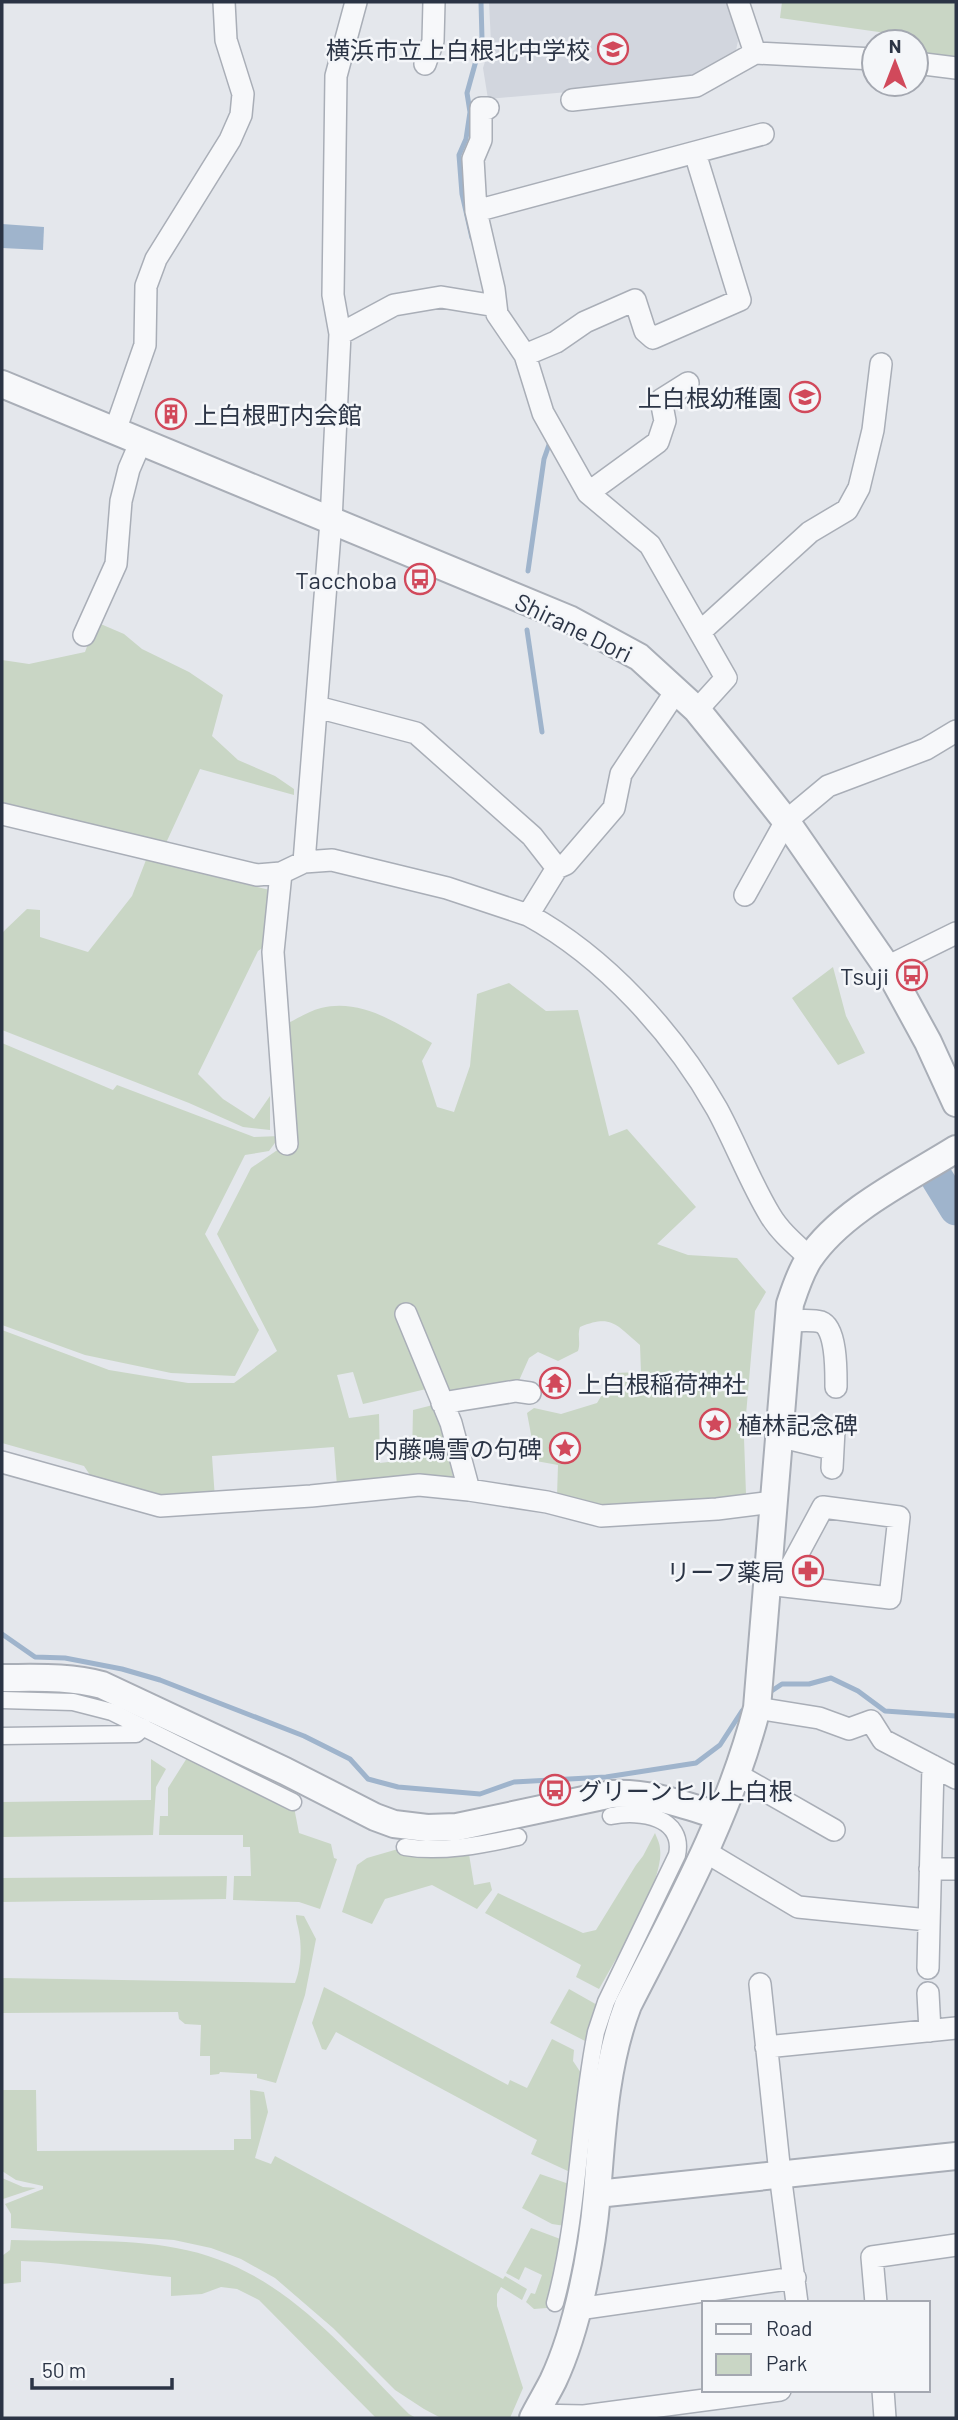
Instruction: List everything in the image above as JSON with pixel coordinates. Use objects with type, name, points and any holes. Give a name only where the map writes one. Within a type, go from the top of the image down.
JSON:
[{"type":"street","points":[[115,431],[145,345],[146,286],[156,259],[230,140],[241,115],[243,94],[226,40],[224,2]]},
{"type":"street","points":[[304,862],[331,521],[340,334],[333,295],[336,76],[356,2]]},
{"type":"street","points":[[425,64],[433,41],[434,2]]},
{"type":"street","points":[[738,2],[755,53]]},
{"type":"street","points":[[572,100],[696,86],[755,53],[860,59]]},
{"type":"street","points":[[930,65],[956,68]]},
{"type":"street","points":[[488,108],[481,108],[481,140],[473,159],[476,211],[497,314],[524,355],[543,413],[588,493],[650,545],[726,678],[697,710]]},
{"type":"street","points":[[476,211],[763,134]]},
{"type":"street","points":[[524,355],[556,342],[584,322],[635,300],[645,331],[653,338],[740,300],[695,153]]},
{"type":"street","points":[[340,334],[394,305],[441,298],[496,306]]},
{"type":"street","points":[[700,632],[810,532],[846,510],[859,488],[873,430],[881,364]]},
{"type":"street","points":[[588,493],[658,442],[665,421],[661,400],[688,383]]},
{"type":"street","name":"Shirane Dori","points":[[2,384],[569,619],[639,657],[697,710],[786,821],[887,967],[928,1042],[956,1103]]},
{"type":"street","points":[[84,635],[116,564],[121,501],[129,469],[141,441]]},
{"type":"street","points":[[528,915],[558,868],[566,864],[614,808],[621,774],[676,691]]},
{"type":"street","points":[[317,707],[416,733],[532,836],[558,868]]},
{"type":"street","points":[[745,895],[786,821],[828,786],[926,749],[956,731]]},
{"type":"street","points":[[2,814],[257,875],[281,873],[304,862],[332,860],[447,887],[528,915],[557,931],[592,959],[628,992],[662,1031],[699,1080],[718,1111],[770,1217],[810,1258]]},
{"type":"street","points":[[281,873],[273,952],[286,1144]]},
{"type":"street","points":[[887,967],[956,933]]},
{"type":"street","points":[[765,2392],[584,2416],[534,2417],[554,2379],[566,2306],[597,2194],[611,2059],[619,2027],[706,1852],[736,1774],[757,1708],[774,1585],[773,1502],[787,1321],[795,1289],[810,1258],[833,1231],[874,1201],[956,1149]]},
{"type":"street","points":[[406,1314],[451,1423],[469,1490]]},
{"type":"street","points":[[787,1321],[821,1322],[828,1327],[842,1378]]},
{"type":"street","points":[[442,1404],[516,1391],[530,1393]]},
{"type":"street","points":[[778,1436],[833,1449]]},
{"type":"street","points":[[2,1462],[160,1506],[311,1496],[419,1485],[547,1502],[601,1516],[717,1509],[773,1502]]},
{"type":"street","points":[[823,1507],[899,1517],[890,1598],[774,1585],[823,1507]]},
{"type":"street","points":[[2,1678],[57,1677],[81,1679],[102,1685],[394,1824],[427,1828],[457,1827],[612,1794],[635,1793],[652,1795],[720,1816]]},
{"type":"street","points":[[2,1700],[93,1705],[144,1727],[293,1802]]},
{"type":"street","points":[[757,1708],[819,1718],[849,1729],[871,1721],[883,1740],[956,1778]]},
{"type":"street","points":[[2,1736],[136,1734],[144,1727]]},
{"type":"street","points":[[928,1968],[933,1766]]},
{"type":"street","points":[[736,1774],[834,1830]]},
{"type":"street","points":[[566,2306],[567,2244],[596,2032],[606,2002],[677,1855],[679,1845],[677,1833],[668,1823],[647,1816],[611,1816]]},
{"type":"street","points":[[405,1847],[434,1849],[518,1837]]},
{"type":"street","points":[[706,1852],[798,1907],[928,1920]]},
{"type":"street","points":[[930,1870],[956,1869]]},
{"type":"street","points":[[760,1984],[780,2175],[797,2301]]},
{"type":"street","points":[[928,1993],[930,2031]]},
{"type":"street","points":[[766,2047],[956,2028]]},
{"type":"street","points":[[597,2194],[956,2157]]},
{"type":"street","points":[[876,2301],[872,2257],[956,2245]]},
{"type":"street","points":[[566,2306],[795,2278]]},
{"type":"street","points":[[883,2392],[885,2418]]},
{"type":"shaded area","name":"横浜市立上白根北中学校","points":[[489,2],[728,2],[738,41],[735,55],[694,81],[488,99],[483,68],[491,43]]},
{"type":"green space","points":[[782,2],[956,2],[956,58],[930,55],[930,28],[860,29],[780,18]]},
{"type":"green space","points":[[96,622],[124,634],[142,649],[189,672],[223,695],[212,736],[238,760],[275,776],[294,789],[294,795],[200,769],[166,843],[2,802],[2,660],[29,664],[85,652]]},
{"type":"green space","points":[[146,860],[274,891],[268,944],[258,951],[198,1074],[223,1099],[254,1119],[270,1096],[270,1130],[243,1127],[189,1103],[2,1030],[4,931],[27,909],[40,910],[40,937],[88,952],[132,896]]},
{"type":"green space","points":[[833,967],[846,1016],[865,1053],[838,1065],[792,998]]},
{"type":"green space","points":[[509,983],[546,1011],[578,1010],[609,1136],[627,1129],[696,1207],[657,1244],[688,1255],[737,1258],[766,1292],[755,1311],[744,1438],[746,1494],[716,1505],[601,1513],[557,1496],[558,1465],[536,1461],[527,1413],[534,1408],[561,1414],[597,1403],[615,1373],[641,1372],[640,1345],[619,1327],[607,1322],[580,1327],[578,1351],[558,1361],[538,1352],[529,1358],[517,1385],[448,1398],[443,1385],[363,1404],[353,1372],[337,1375],[349,1418],[379,1414],[380,1463],[412,1459],[413,1410],[437,1404],[455,1486],[337,1486],[334,1447],[212,1456],[215,1499],[154,1500],[96,1484],[84,1466],[2,1443],[2,1330],[109,1370],[188,1383],[234,1383],[277,1351],[217,1234],[251,1168],[295,1138],[286,1024],[317,1009],[336,1006],[365,1010],[393,1021],[432,1043],[422,1061],[437,1107],[454,1112],[470,1066],[477,994]]},
{"type":"green space","points":[[2,1043],[113,1090],[117,1085],[254,1137],[280,1136],[269,1151],[245,1155],[205,1234],[259,1330],[235,1376],[171,1373],[85,1355],[2,1325]]},
{"type":"green space","points":[[192,1750],[293,1802],[299,1833],[331,1844],[334,1858],[337,1859],[320,1909],[299,1902],[233,1900],[234,1876],[251,1876],[250,1847],[243,1847],[243,1835],[159,1835],[160,1816],[168,1816],[168,1788]]},
{"type":"green space","points":[[151,1759],[166,1769],[156,1787],[153,1835],[2,1837],[2,1802],[151,1800]]},
{"type":"green space","points":[[655,1833],[660,1845],[660,1859],[653,1886],[622,1953],[599,1989],[576,1977],[581,1965],[485,1913],[498,1893],[583,1933],[596,1930]]},
{"type":"green space","points":[[405,1847],[469,1854],[474,1885],[490,1882],[492,1890],[477,1909],[432,1885],[385,1899],[372,1924],[342,1912],[357,1865],[367,1858]]},
{"type":"green space","points":[[227,1876],[226,1899],[2,1902],[2,1878]]},
{"type":"green space","points":[[296,1915],[304,1916],[316,1939],[305,1995],[276,2083],[257,2078],[257,2074],[220,2072],[210,2075],[210,2056],[200,2056],[201,2025],[185,2024],[179,2019],[178,2012],[2,2013],[2,1978],[295,1983],[301,1951]]},
{"type":"green space","points":[[324,1987],[508,2085],[510,2080],[527,2088],[552,2039],[574,2050],[573,2061],[583,2076],[570,2172],[531,2154],[537,2140],[336,2032],[326,2050],[322,2049],[312,2023]]},
{"type":"green space","points":[[569,1989],[599,2006],[587,2042],[550,2023]]},
{"type":"green space","points":[[2,2090],[36,2090],[37,2151],[234,2150],[234,2139],[251,2139],[250,2090],[264,2092],[268,2112],[255,2158],[271,2164],[275,2156],[503,2279],[505,2276],[527,2289],[522,2300],[501,2287],[497,2294],[497,2306],[523,2388],[510,2418],[441,2418],[424,2409],[395,2390],[333,2328],[275,2278],[241,2259],[211,2248],[174,2240],[11,2228],[11,2214],[5,2204],[43,2189],[43,2186],[16,2180],[2,2171]]},
{"type":"green space","points":[[540,2174],[572,2185],[565,2226],[552,2224],[522,2208]]},
{"type":"green space","points":[[2,2178],[23,2187],[36,2188],[3,2199]]},
{"type":"green space","points":[[531,2228],[563,2240],[557,2278],[547,2308],[534,2309],[526,2302],[531,2293],[535,2294],[542,2275],[525,2267],[519,2280],[506,2273]]},
{"type":"green space","points":[[11,2240],[156,2245],[213,2257],[277,2290],[305,2311],[416,2418],[376,2418],[259,2300],[237,2289],[221,2287],[202,2294],[171,2296],[171,2277],[21,2261],[21,2282],[2,2284],[2,2256],[10,2250]]},
{"type":"water","points":[[2,224],[44,227],[43,250],[2,248]]},
{"type":"waterway","points":[[472,238],[462,194],[459,155],[466,139],[470,112],[467,93],[482,39],[481,2]]},
{"type":"waterway","points":[[528,571],[544,459],[551,439]]},
{"type":"waterway","points":[[527,630],[542,732]]},
{"type":"waterway","points":[[937,1178],[956,1209]]},
{"type":"waterway","points":[[2,1634],[35,1657],[65,1658],[122,1669],[160,1680],[304,1736],[350,1759],[368,1779],[398,1787],[480,1794],[514,1782],[606,1777],[696,1763],[720,1745],[747,1707]]},
{"type":"waterway","points":[[767,1694],[782,1684],[809,1684],[831,1678],[858,1691],[885,1711],[956,1716]]},
{"type":"place","name":"横浜市立上白根北中学校","points":[[613,49]]},
{"type":"place","name":"上白根幼稚園","points":[[805,397]]},
{"type":"place","name":"上白根町内会館","points":[[171,414]]},
{"type":"place","name":"Tacchoba","points":[[420,579]]},
{"type":"place","name":"Tsuji","points":[[912,975]]},
{"type":"place","name":"上白根稲荷神社","points":[[555,1383]]},
{"type":"place","name":"植林記念碑","points":[[715,1424]]},
{"type":"place","name":"内藤鳴雪の句碑","points":[[565,1448]]},
{"type":"place","name":"リーフ薬局","points":[[808,1571]]},
{"type":"place","name":"グリーンヒル上白根","points":[[555,1790]]}]
